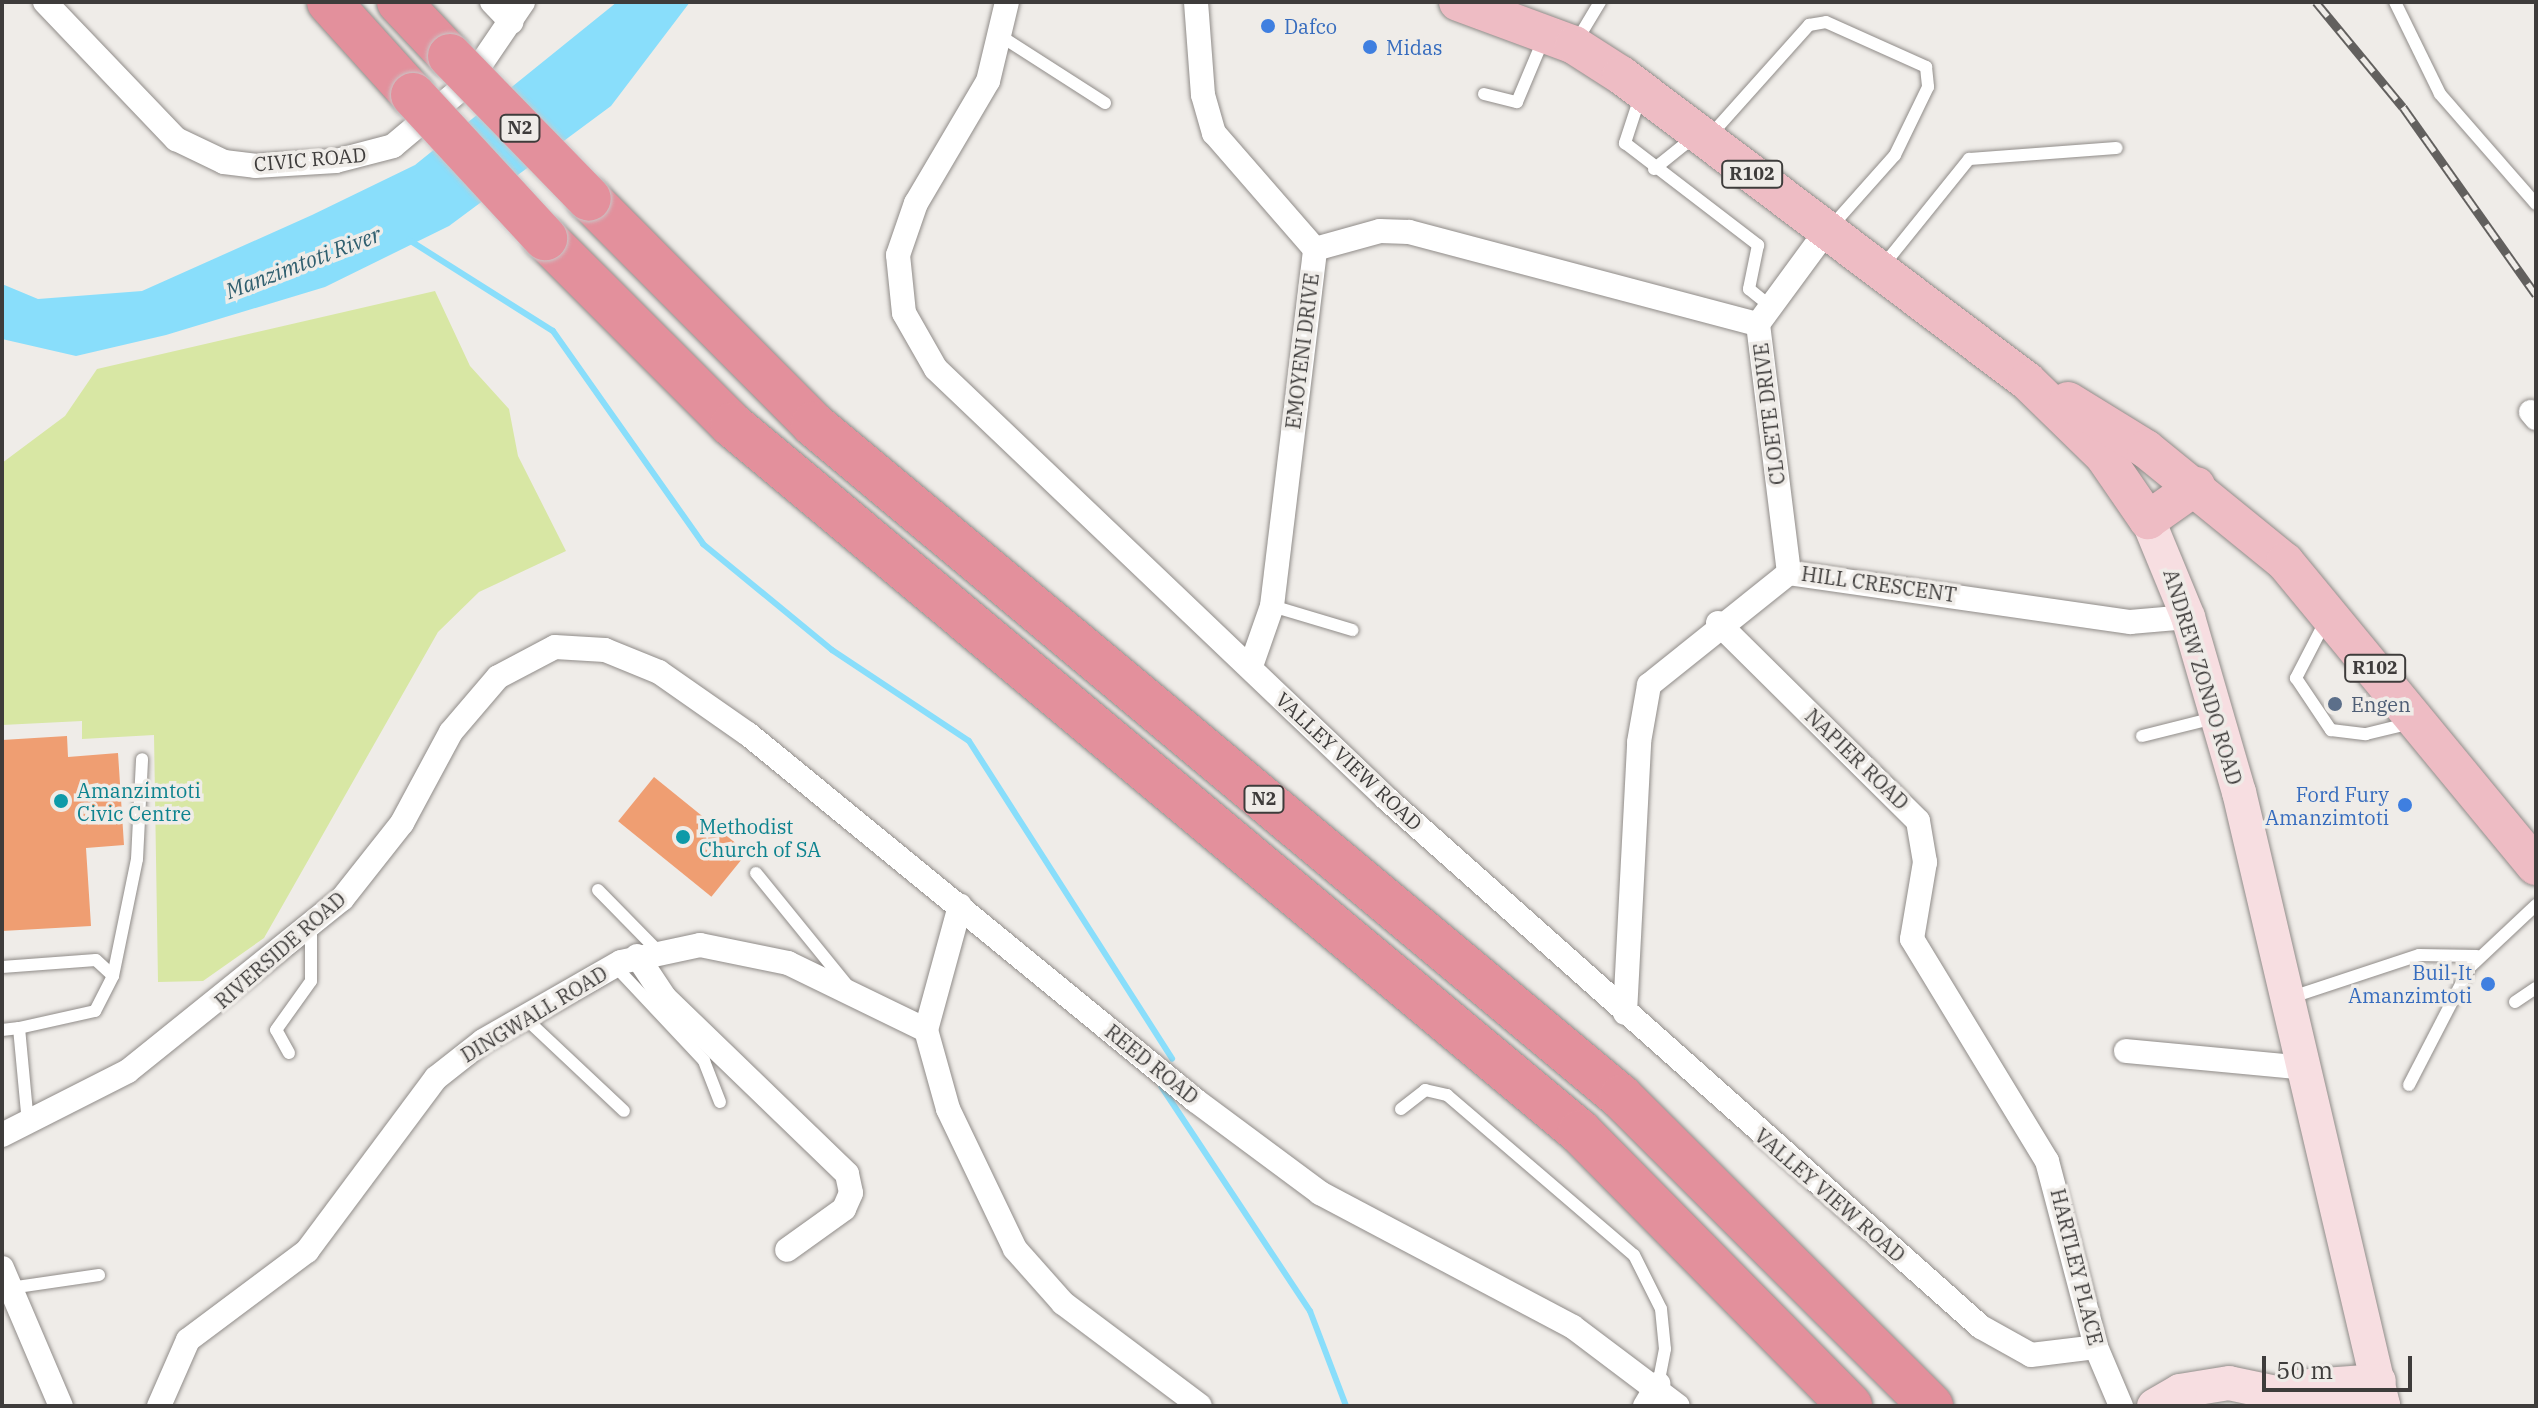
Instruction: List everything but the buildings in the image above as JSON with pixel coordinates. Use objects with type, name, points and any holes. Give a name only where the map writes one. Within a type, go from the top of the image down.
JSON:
[{"type":"highway","name":"N2","points":[[329,2],[545,238],[732,425],[1580,1132],[1850,1406]]},
{"type":"highway","name":"N2","points":[[399,2],[771,386],[1621,1097],[1931,1406]]},
{"type":"main road","name":"ANDREW ZONDO ROAD","points":[[1458,2],[1560,39],[1643,91],[2027,381],[2104,456],[2148,520]]},
{"type":"main road","points":[[2027,381],[2120,431],[2196,486],[2148,520]]},
{"type":"main road","name":"R102","points":[[2196,486],[2285,562],[2330,612],[2536,866]]},
{"type":"street","name":"CIVIC ROAD","points":[[45,2],[176,139],[224,162],[255,166],[336,161],[393,146],[468,83],[517,12]]},
{"type":"street","points":[[492,2],[517,12]]},
{"type":"street","name":"VALLEY VIEW ROAD","points":[[1007,2],[980,100],[904,228],[896,280],[911,330],[984,421],[1625,1013],[2007,1347],[2031,1355],[2096,1347]]},
{"type":"street","points":[[1196,2],[1203,95],[1214,133],[1315,249]]},
{"type":"street","points":[[1764,316],[1827,230]]},
{"type":"street","name":"EMOYENI DRIVE","points":[[1251,666],[1272,606],[1315,249],[1380,231],[1409,232],[1764,316]]},
{"type":"street","name":"CLOETE DRIVE","points":[[1764,316],[1789,573]]},
{"type":"street","name":"ANDREW ZONDO ROAD","points":[[2148,520],[2188,617],[2217,717],[2306,1068],[2382,1397]]},
{"type":"street","name":"HILL CRESCENT","points":[[1625,1013],[1645,697],[1657,675],[1718,623],[1789,573],[2130,622],[2188,617]]},
{"type":"street","name":"NAPIER ROAD","points":[[1718,623],[1918,821],[1925,862],[1910,928],[1927,968]]},
{"type":"street","name":"RIVERSIDE ROAD","points":[[2,1135],[128,1071],[311,926],[369,867],[451,732],[498,677],[527,658],[579,645],[659,672]]},
{"type":"street","name":"REED ROAD","points":[[659,672],[960,906],[1320,1193],[1573,1327],[1658,1384],[1678,1406]]},
{"type":"street","points":[[960,906],[926,1030],[948,1109],[1015,1249],[1063,1303],[1200,1406]]},
{"type":"street","name":"DINGWALL ROAD","points":[[159,1406],[188,1340],[307,1251],[436,1078],[524,1017],[614,965],[647,953],[723,947],[848,988],[926,1030]]},
{"type":"street","points":[[647,953],[665,998],[847,1174],[851,1193],[844,1209],[787,1250]]},
{"type":"street","name":"HARTLEY PLACE","points":[[1927,968],[2047,1161],[2071,1231],[2096,1347],[2121,1406]]},
{"type":"street","points":[[2126,1051],[2306,1068]]},
{"type":"street","points":[[6,1278],[61,1406]]},
{"type":"street","points":[[2329,1398],[2363,1314]]},
{"type":"street","points":[[1645,1406],[1658,1384]]},
{"type":"street","points":[[2154,1406],[2209,1384],[2329,1398],[2382,1397]]},
{"type":"lane","points":[[1484,94],[1510,102],[1524,95],[1560,39],[1600,2]]},
{"type":"lane","points":[[2395,2],[2440,94],[2536,204]]},
{"type":"lane","points":[[1654,169],[1702,137],[1809,25],[1826,22],[1926,67],[1928,87],[1895,155],[1827,230]]},
{"type":"lane","points":[[999,35],[1105,103]]},
{"type":"lane","points":[[1643,91],[1624,135],[1654,169],[1758,245],[1749,289],[1764,316]]},
{"type":"lane","points":[[1880,269],[1969,159],[2117,148]]},
{"type":"lane","points":[[1272,606],[1352,630]]},
{"type":"lane","points":[[2330,612],[2296,678],[2331,730],[2366,734],[2418,721]]},
{"type":"lane","points":[[2142,736],[2217,717]]},
{"type":"lane","points":[[2,1030],[95,1011],[113,976],[137,859],[142,759]]},
{"type":"lane","points":[[756,873],[848,988]]},
{"type":"lane","points":[[598,890],[647,953]]},
{"type":"lane","points":[[2409,1085],[2477,956],[2536,905]]},
{"type":"lane","points":[[289,1053],[276,1030],[311,981],[311,926]]},
{"type":"lane","points":[[2289,998],[2419,955],[2477,956]]},
{"type":"lane","points":[[2,967],[96,960],[113,976]]},
{"type":"lane","points":[[614,965],[704,1061],[720,1102]]},
{"type":"lane","points":[[2515,1002],[2536,988]]},
{"type":"lane","points":[[524,1017],[624,1111]]},
{"type":"lane","points":[[19,1028],[28,1123]]},
{"type":"lane","points":[[1401,1109],[1425,1090],[1447,1095],[1634,1255],[1661,1309],[1665,1349],[1658,1384]]},
{"type":"lane","points":[[6,1278],[99,1275]]},
{"type":"green space","points":[[435,291],[470,366],[509,409],[518,456],[566,551],[479,592],[438,632],[264,938],[203,981],[158,982],[154,735],[82,739],[82,721],[2,725],[2,463],[65,416],[97,369]]},
{"type":"water","name":"Manzimtoti River","points":[[617,2],[690,2],[611,106],[449,226],[325,287],[166,335],[76,356],[2,339],[2,284],[38,299],[142,291],[312,215],[415,165]]},
{"type":"waterway","points":[[409,240],[553,331],[703,544],[832,650],[969,741],[1172,1059]]},
{"type":"waterway","points":[[1161,1086],[1310,1311],[1346,1406]]},
{"type":"railway","points":[[2316,2],[2403,107],[2536,295]]},
{"type":"place","name":"Dafco","points":[[1268,26]]},
{"type":"place","name":"Midas","points":[[1370,47]]},
{"type":"place","name":"Engen","points":[[2335,704]]},
{"type":"place","name":"Amanzimtoti Civic Centre","points":[[61,801]]},
{"type":"place","name":"Ford Fury Amanzimtoti","points":[[2405,805]]},
{"type":"place","name":"Methodist Church of SA","points":[[683,837]]},
{"type":"place","name":"Buil-It Amanzimtoti","points":[[2488,984]]}]
